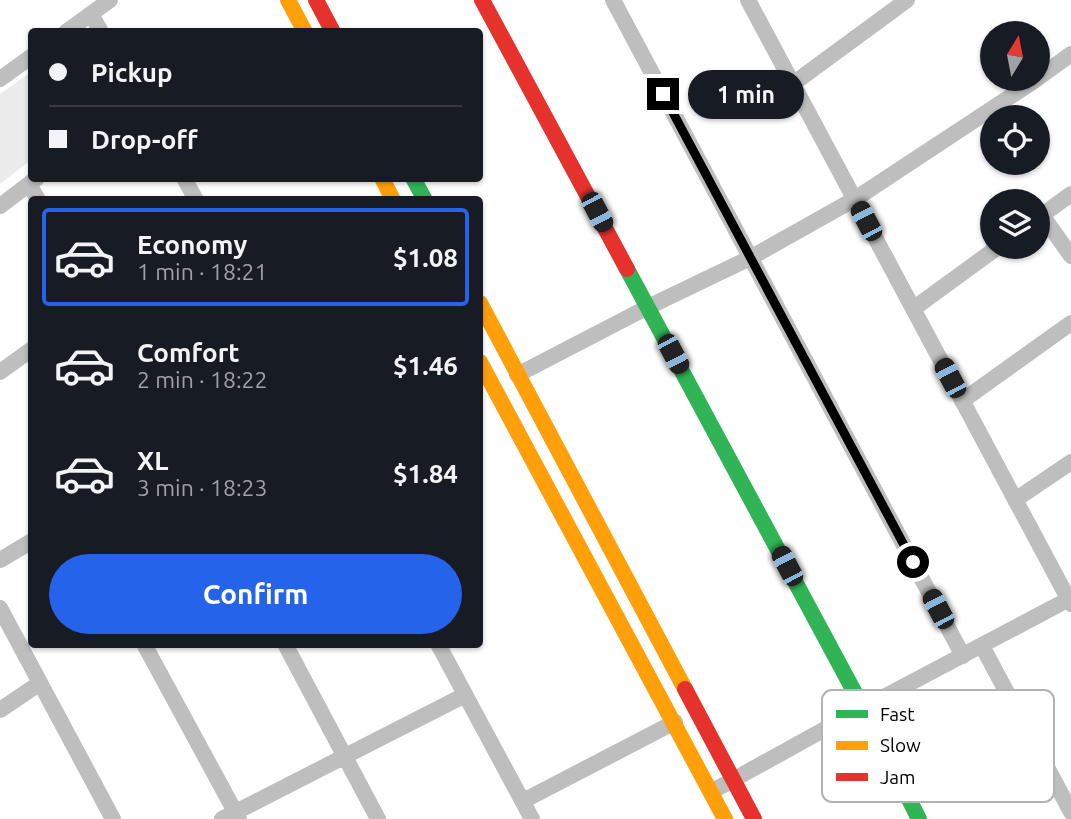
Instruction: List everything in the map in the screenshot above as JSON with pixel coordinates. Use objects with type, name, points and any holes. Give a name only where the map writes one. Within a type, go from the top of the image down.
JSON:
[{"type":"street","points":[[72,28],[110,0]]},
{"type":"street","points":[[288,0],[303,28]]},
{"type":"street","points":[[316,0],[331,28]]},
{"type":"street","points":[[482,0],[853,690]]},
{"type":"street","points":[[613,0],[963,656]]},
{"type":"street","points":[[748,0],[1070,601],[898,690]]},
{"type":"street","points":[[794,83],[907,0]]},
{"type":"street","points":[[91,14],[99,28]]},
{"type":"street","points":[[1050,70],[1071,54]]},
{"type":"street","points":[[0,79],[28,59]]},
{"type":"street","points":[[517,375],[750,258],[855,200],[1020,91]]},
{"type":"street","points":[[0,206],[32,182]]},
{"type":"street","points":[[1050,210],[1071,194]]},
{"type":"street","points":[[1050,230],[1071,256]]},
{"type":"street","points":[[913,309],[982,259]]},
{"type":"street","points":[[483,309],[754,819]]},
{"type":"street","points":[[962,401],[1071,323]]},
{"type":"street","points":[[0,372],[28,352]]},
{"type":"street","points":[[483,368],[725,819]]},
{"type":"street","points":[[535,464],[557,452]]},
{"type":"street","points":[[1015,500],[1071,462]]},
{"type":"street","points":[[0,560],[28,543]]},
{"type":"street","points":[[0,608],[113,819]]},
{"type":"street","points":[[982,646],[1006,690]]},
{"type":"street","points":[[146,648],[232,817],[465,695]]},
{"type":"street","points":[[287,648],[378,819]]},
{"type":"street","points":[[440,648],[532,819]]},
{"type":"street","points":[[0,709],[40,683]]},
{"type":"street","points":[[523,801],[675,722]]},
{"type":"street","points":[[711,792],[822,731]]},
{"type":"street","points":[[1054,780],[1071,812]]},
{"type":"street","points":[[910,802],[919,819]]},
{"type":"shaded area","points":[[28,74],[28,162],[0,184],[0,94]]},
{"type":"traffic: fast","points":[[415,182],[423,196]]},
{"type":"traffic: fast","points":[[627,269],[853,690]]},
{"type":"traffic: fast","points":[[910,802],[919,819]]},
{"type":"traffic: slow","points":[[288,0],[303,28]]},
{"type":"traffic: slow","points":[[384,182],[391,196]]},
{"type":"traffic: slow","points":[[483,309],[685,689]]},
{"type":"traffic: slow","points":[[483,368],[725,819]]},
{"type":"traffic: jam","points":[[316,0],[331,28]]},
{"type":"traffic: jam","points":[[482,0],[627,269]]},
{"type":"traffic: jam","points":[[685,689],[754,819]]},
{"type":"route","points":[[663,94],[913,562]]}]
